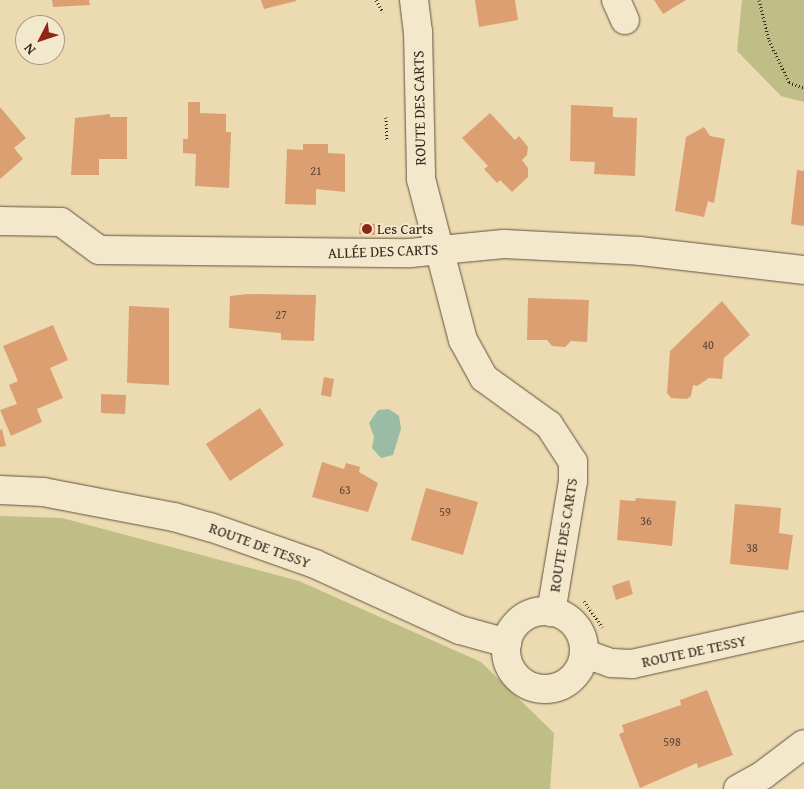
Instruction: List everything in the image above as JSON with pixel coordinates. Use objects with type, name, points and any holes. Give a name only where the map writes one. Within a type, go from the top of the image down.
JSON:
[{"type":"street","name":"ROUTE DES CARTS","points":[[414,0],[418,31],[419,164],[463,340],[472,361],[484,378],[499,391],[527,406],[549,425],[573,462],[573,481],[551,612]]},
{"type":"street","name":"ALLÉE DES CARTS","points":[[0,222],[61,222],[99,250],[410,253],[504,244],[640,251],[804,270]]},
{"type":"street","name":"ROUTE DE TESSY","points":[[0,490],[43,492],[174,517],[210,527],[315,564],[460,630],[507,643]]},
{"type":"street","points":[[551,612],[569,619],[578,628],[585,654],[573,678],[561,686],[534,688],[512,670],[507,643],[511,630],[520,620],[532,614],[551,612]]},
{"type":"street","name":"ROUTE DE TESSY","points":[[585,654],[611,663],[632,664],[804,626]]},
{"type":"street","points":[[738,789],[763,775],[804,744]]},
{"type":"path","points":[[759,0],[769,40],[789,82],[804,88]]},
{"type":"shaded area","points":[[742,0],[804,0],[804,102],[781,96],[737,51]]},
{"type":"shaded area","points":[[389,409],[399,416],[401,429],[393,455],[381,458],[372,448],[374,437],[369,423],[378,410]]},
{"type":"shaded area","points":[[0,516],[62,518],[299,581],[481,662],[554,733],[550,789],[0,789]]},
{"type":"building","points":[[52,0],[89,0],[90,5],[53,7]]},
{"type":"building","points":[[261,0],[296,0],[296,1],[264,9]]},
{"type":"building","points":[[475,0],[515,0],[518,20],[479,27]]},
{"type":"building","points":[[654,0],[686,0],[663,14]]},
{"type":"building","points":[[188,102],[200,102],[200,113],[226,114],[226,132],[231,132],[229,188],[195,186],[196,154],[183,153],[183,139],[188,139]]},
{"type":"building","points":[[571,105],[613,107],[613,117],[637,118],[635,176],[594,174],[595,162],[570,161]]},
{"type":"building","points":[[0,107],[26,138],[14,148],[23,159],[0,179]]},
{"type":"building","points":[[490,113],[515,140],[519,136],[528,147],[527,155],[522,160],[528,168],[528,177],[512,192],[500,180],[497,183],[484,169],[488,166],[462,138]]},
{"type":"building","points":[[110,114],[110,117],[127,117],[127,159],[99,159],[99,175],[71,175],[75,118]]},
{"type":"building","points":[[704,127],[710,136],[725,139],[714,203],[708,201],[704,217],[675,211],[686,137]]},
{"type":"building","points":[[303,144],[328,144],[328,153],[345,154],[345,192],[316,189],[316,205],[285,204],[287,149],[303,150]]},
{"type":"building","points":[[797,170],[804,171],[804,226],[791,224]]},
{"type":"building","name":"Les Carts","points":[[360,223],[375,224],[375,235],[359,234]]},
{"type":"building","points":[[247,294],[316,295],[314,341],[281,340],[281,333],[229,328],[230,296]]},
{"type":"building","points":[[528,298],[589,300],[587,342],[571,341],[565,347],[552,346],[547,340],[527,340]]},
{"type":"building","points":[[722,301],[750,335],[724,358],[722,379],[709,378],[697,386],[693,385],[691,396],[687,399],[671,398],[667,393],[670,351]]},
{"type":"building","points":[[129,306],[169,308],[169,385],[127,383]]},
{"type":"building","points":[[53,325],[68,360],[50,368],[63,398],[37,409],[42,422],[11,436],[0,410],[17,404],[9,385],[18,381],[3,346]]},
{"type":"building","points":[[324,377],[334,379],[331,397],[321,395]]},
{"type":"building","points":[[101,394],[126,395],[125,414],[101,413]]},
{"type":"building","points":[[260,408],[284,445],[230,481],[206,444]]},
{"type":"building","points":[[2,429],[6,446],[0,447],[0,430]]},
{"type":"building","points":[[322,462],[344,469],[346,463],[360,467],[359,472],[378,483],[368,512],[312,497]]},
{"type":"building","points":[[426,488],[478,502],[463,555],[411,540]]},
{"type":"building","points":[[636,498],[676,501],[672,546],[617,540],[620,500],[635,501]]},
{"type":"building","points":[[735,504],[781,508],[779,533],[793,535],[788,570],[730,564]]},
{"type":"building","points":[[629,580],[633,594],[616,600],[612,586]]},
{"type":"building","points":[[707,690],[733,755],[698,768],[697,763],[640,788],[619,734],[624,732],[622,725],[681,705],[680,700]]},
{"type":"place","name":"Les Carts","points":[[367,229]]}]
